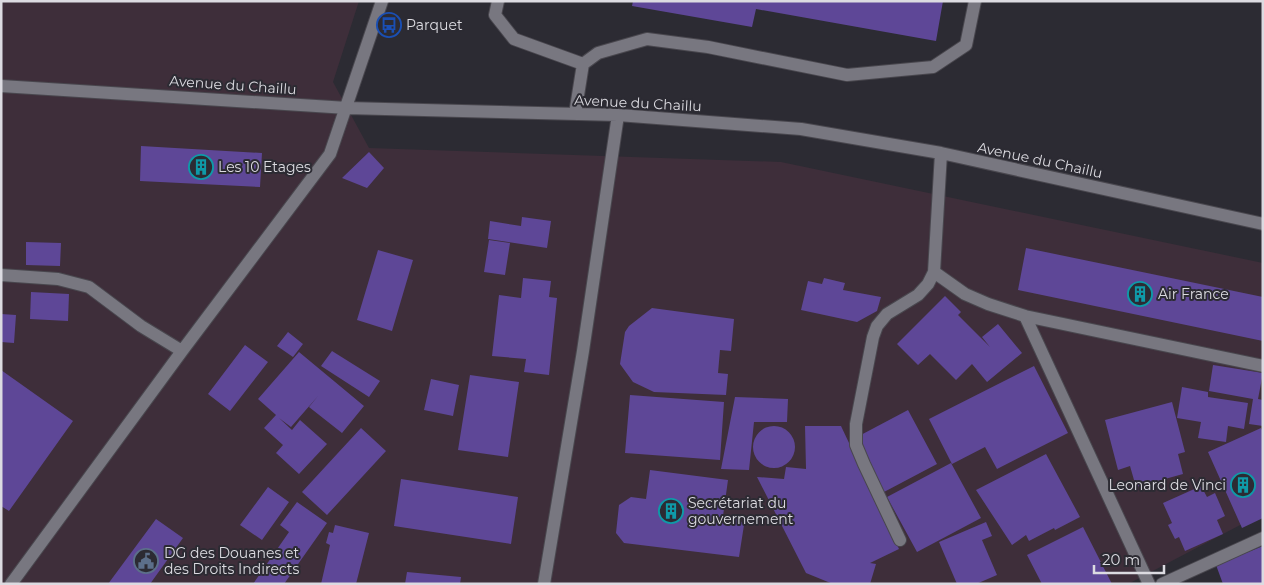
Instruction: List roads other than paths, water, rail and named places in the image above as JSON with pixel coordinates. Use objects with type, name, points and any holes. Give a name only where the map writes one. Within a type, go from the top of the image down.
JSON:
[{"type":"street","points":[[11,584],[330,154],[382,1]]},
{"type":"street","points":[[498,1],[495,15],[514,39],[583,64]]},
{"type":"street","points":[[575,114],[583,64],[598,53],[647,39],[708,46],[847,75],[933,67],[966,45],[975,1]]},
{"type":"street","name":"Avenue du Chaillu","points":[[1,86],[346,108],[618,115],[801,129],[941,153],[1263,224]]},
{"type":"street","points":[[544,584],[583,351],[618,115]]},
{"type":"street","points":[[900,540],[856,445],[856,424],[873,337],[877,326],[887,314],[918,295],[928,284],[934,272],[941,153]]},
{"type":"street","points":[[934,272],[965,294],[1025,316],[1263,366]]},
{"type":"street","points":[[1,274],[58,280],[89,287],[141,326],[182,351]]},
{"type":"street","points":[[1025,316],[1149,584]]},
{"type":"street","points":[[1162,584],[1263,538]]},
{"type":"place","name":"Parquet","points":[[389,25]]},
{"type":"place","name":"Les 10 Etages","points":[[201,167]]},
{"type":"place","name":"Air France","points":[[1140,294]]},
{"type":"place","name":"Leonard de Vinci","points":[[1243,485]]},
{"type":"place","name":"Secrétariat du gouvernement","points":[[671,511]]},
{"type":"place","name":"DG des Douanes et des Droits Indirects","points":[[146,561]]}]
